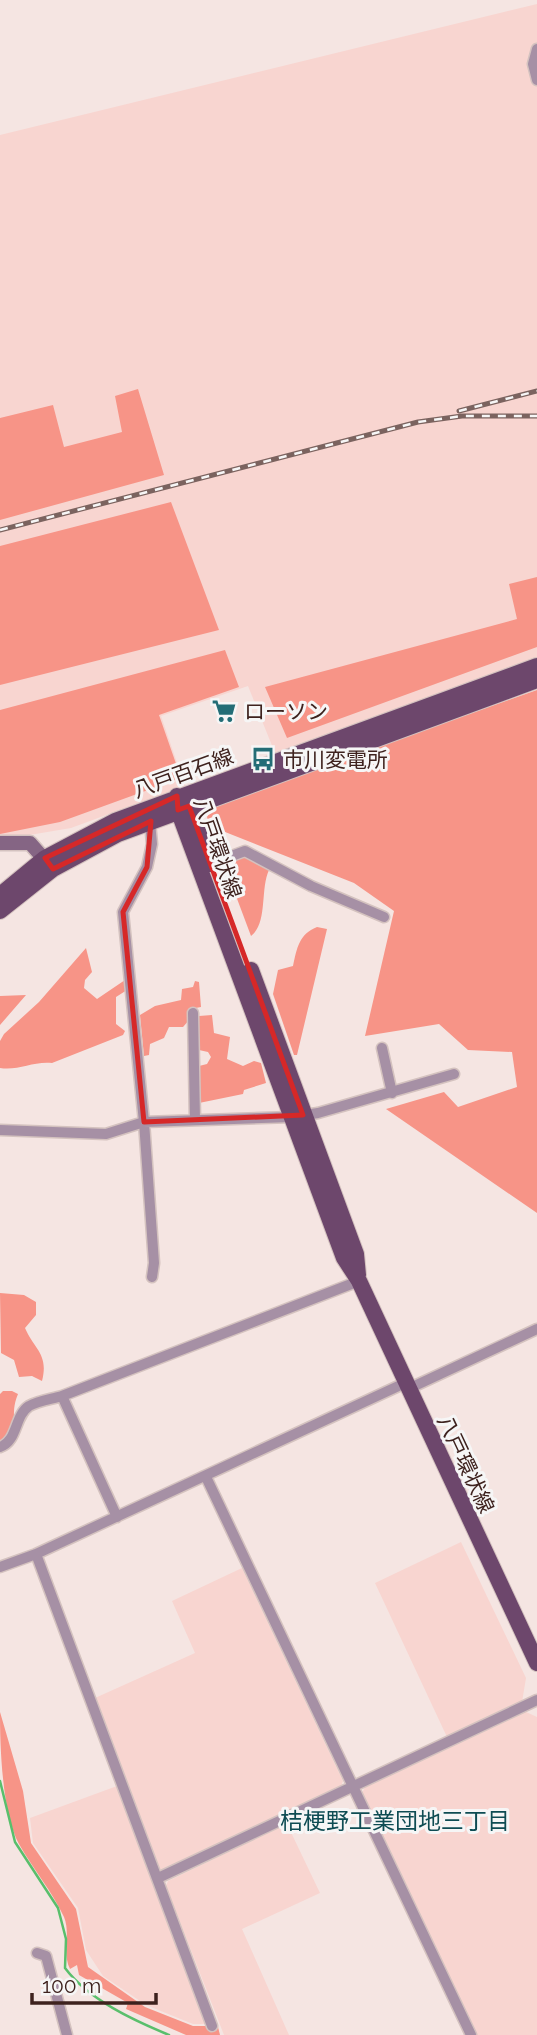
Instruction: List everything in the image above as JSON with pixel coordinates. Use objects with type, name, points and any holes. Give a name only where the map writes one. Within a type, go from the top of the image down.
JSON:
[{"type":"main road","name":"八戸百石線","points":[[49,864],[150,821],[181,804],[537,666]]},
{"type":"main road","name":"八戸百石線","points":[[49,864],[115,821],[181,804],[537,680]]},
{"type":"main road","name":"八戸環状線","points":[[181,804],[210,864],[298,1116]]},
{"type":"main road","name":"八戸環状線","points":[[181,804],[298,1116],[356,1254],[359,1281],[537,1663]]},
{"type":"main road","points":[[0,895],[49,864]]},
{"type":"main road","points":[[0,911],[49,864]]},
{"type":"street","points":[[537,49],[533,64],[537,80]]},
{"type":"street","points":[[150,821],[152,844],[147,867],[123,912],[144,1122],[154,1263],[152,1277]]},
{"type":"street","points":[[0,843],[30,844],[49,864]]},
{"type":"street","points":[[210,864],[245,851],[312,887],[384,917]]},
{"type":"street","points":[[192,1013],[195,1120]]},
{"type":"street","points":[[383,1048],[392,1093]]},
{"type":"street","points":[[0,1129],[106,1134],[144,1122],[298,1116],[392,1093],[454,1074]]},
{"type":"street","points":[[0,1447],[6,1445],[20,1416],[29,1406],[62,1396],[359,1281]]},
{"type":"street","points":[[0,1567],[36,1554],[537,1329]]},
{"type":"street","points":[[62,1396],[117,1517]]},
{"type":"street","points":[[206,1477],[471,2035]]},
{"type":"street","points":[[36,1554],[212,2026]]},
{"type":"street","points":[[158,1878],[537,1700]]},
{"type":"street","points":[[37,1953],[46,1956],[67,2035]]},
{"type":"highlighted area","points":[[177,796],[178,810],[189,806],[303,1115],[144,1122],[123,912],[147,867],[151,821],[53,869],[45,858]]},
{"type":"shaded area","points":[[537,4],[537,658],[275,753],[248,686],[161,716],[185,786],[71,828],[0,840],[0,135]]},
{"type":"shaded area","points":[[138,389],[164,475],[0,520],[0,418],[53,405],[64,447],[122,432],[115,396]]},
{"type":"shaded area","points":[[171,502],[219,630],[0,685],[0,546]]},
{"type":"shaded area","points":[[537,577],[537,647],[287,738],[265,687],[517,619],[509,584]]},
{"type":"shaded area","points":[[225,650],[239,687],[159,715],[181,778],[60,822],[0,834],[0,710]]},
{"type":"shaded area","points":[[537,690],[537,1213],[386,1109],[444,1092],[458,1107],[517,1087],[512,1052],[468,1050],[439,1024],[365,1036],[394,911],[354,883],[210,826],[207,817],[215,804]]},
{"type":"shaded area","points":[[245,854],[269,870],[260,923],[251,936],[224,864]]},
{"type":"shaded area","points":[[317,927],[327,929],[297,1055],[294,1055],[273,994],[278,970],[293,966],[303,938]]},
{"type":"shaded area","points":[[86,948],[92,972],[85,980],[84,988],[97,999],[125,980],[127,990],[116,997],[116,1024],[125,1031],[123,1035],[52,1063],[0,1068],[0,1041],[4,1034],[39,1002]]},
{"type":"shaded area","points":[[195,981],[199,982],[201,1007],[190,1009],[190,1019],[183,1027],[169,1027],[164,1038],[150,1044],[149,1055],[144,1056],[140,1015],[155,1006],[181,1000],[182,989],[193,987]]},
{"type":"shaded area","points":[[26,995],[0,1025],[0,996]]},
{"type":"shaded area","points":[[212,1015],[214,1033],[230,1037],[227,1059],[243,1066],[254,1061],[261,1063],[266,1083],[244,1090],[243,1094],[199,1103],[199,1066],[207,1064],[211,1057],[208,1052],[199,1050],[199,1016]]},
{"type":"shaded area","points":[[0,1293],[24,1295],[36,1302],[36,1315],[25,1328],[44,1364],[42,1381],[32,1376],[19,1377],[14,1360],[1,1353]]},
{"type":"shaded area","points":[[3,1391],[18,1394],[11,1429],[0,1443],[0,1394]]},
{"type":"shaded area","points":[[461,1542],[526,1678],[522,1702],[447,1737],[375,1583]]},
{"type":"shaded area","points":[[242,1568],[343,1781],[340,1789],[166,1870],[160,1869],[95,1698],[195,1653],[172,1601]]},
{"type":"shaded area","points":[[524,1711],[537,1717],[537,2035],[476,2035],[362,1793],[365,1787]]},
{"type":"shaded area","points":[[0,1712],[23,1791],[31,1843],[76,1909],[88,1967],[145,2007],[193,2026],[206,2026],[208,2030],[218,2027],[220,2035],[186,2035],[126,2009],[128,2003],[79,1975],[77,1965],[70,1969],[64,1917],[13,1831],[6,1798]]},
{"type":"shaded area","points":[[117,1786],[207,2024],[193,2024],[146,2005],[103,1976],[86,1950],[78,1908],[33,1843],[30,1818]]},
{"type":"shaded area","points":[[287,1824],[320,1893],[242,1929],[289,2035],[224,2035],[166,1886],[168,1881]]},
{"type":"waterway","points":[[0,1781],[15,1842],[58,1908],[66,1939],[65,1968],[86,1990],[99,1999],[127,2016],[169,2035]]},
{"type":"railway","points":[[459,411],[537,391]]},
{"type":"railway","points":[[0,530],[418,422],[462,416],[537,416]]},
{"type":"place","name":"ローソン","points":[[224,711]]},
{"type":"place","name":"市川変電所","points":[[263,759]]},
{"type":"district","name":"桔梗野工業団地三丁目","points":[[395,1820]]}]
